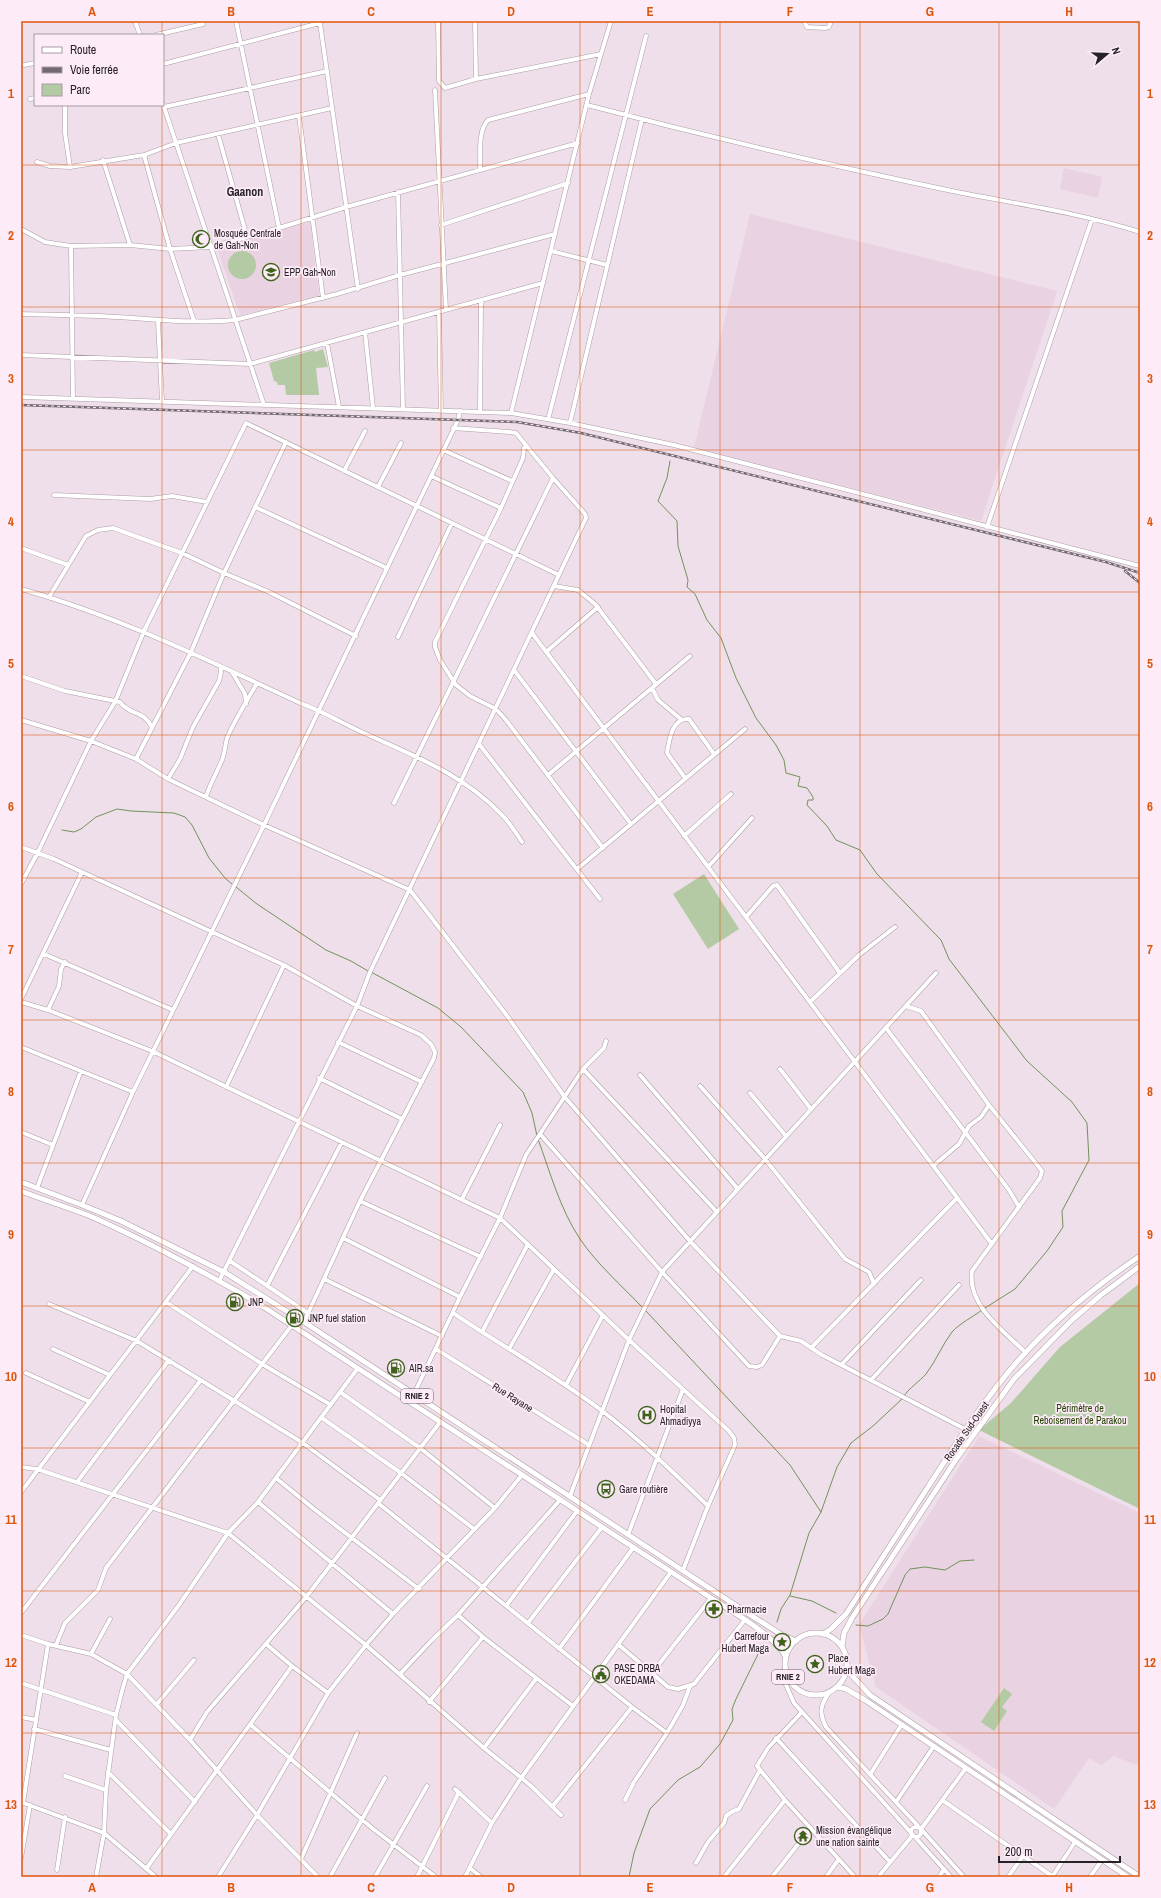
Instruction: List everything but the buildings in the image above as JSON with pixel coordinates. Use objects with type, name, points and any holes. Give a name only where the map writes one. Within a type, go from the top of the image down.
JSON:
[{"type":"main road","name":"RNIE 2","points":[[21,1182],[82,1204],[154,1237],[224,1272],[304,1322],[767,1626],[796,1641],[790,1648],[786,1657],[786,1671],[791,1683],[803,1693],[814,1696],[829,1693],[838,1687],[844,1680],[847,1670]]},
{"type":"main road","name":"RNIE 2","points":[[21,1191],[89,1216],[219,1280],[292,1325],[711,1598],[770,1639],[786,1657]]},
{"type":"main road","name":"Rocade Sud-Ouest","points":[[823,1634],[831,1629],[846,1614],[966,1429],[1005,1377],[1026,1353],[1061,1318],[1103,1282],[1140,1256]]},
{"type":"main road","name":"Rocade Sud-Ouest","points":[[842,1647],[843,1637],[852,1618],[957,1458],[1014,1379],[1072,1320],[1101,1295],[1140,1266]]},
{"type":"main road","points":[[796,1641],[808,1634],[823,1634],[836,1640],[842,1647],[848,1661],[847,1670],[870,1695],[1130,1875]]},
{"type":"main road","points":[[838,1687],[857,1695],[902,1724],[1102,1860],[1130,1875],[1140,1877]]},
{"type":"street","points":[[135,21],[140,34]]},
{"type":"street","points":[[236,21],[279,228]]},
{"type":"street","points":[[438,21],[439,80],[441,85],[445,88],[476,79],[601,54]]},
{"type":"street","points":[[475,21],[476,79]]},
{"type":"street","points":[[512,413],[589,94],[612,21]]},
{"type":"street","points":[[804,21],[807,27],[825,28],[829,27],[832,21]]},
{"type":"street","points":[[164,64],[320,23],[358,289]]},
{"type":"street","points":[[160,34],[203,24]]},
{"type":"street","points":[[549,416],[646,36]]},
{"type":"street","points":[[24,65],[34,63]]},
{"type":"street","points":[[164,105],[327,71]]},
{"type":"street","points":[[435,90],[446,310]]},
{"type":"street","points":[[480,170],[482,136],[484,125],[488,120],[589,94]]},
{"type":"street","points":[[30,99],[34,98]]},
{"type":"street","points":[[587,105],[934,187],[1092,219],[1140,232]]},
{"type":"street","points":[[65,106],[65,134],[70,167]]},
{"type":"street","points":[[163,106],[264,405]]},
{"type":"street","points":[[38,162],[50,166],[70,167],[103,160],[144,155],[176,143],[332,108]]},
{"type":"street","points":[[299,116],[323,298]]},
{"type":"street","points":[[570,423],[642,119]]},
{"type":"street","points":[[218,134],[247,237]]},
{"type":"street","points":[[21,229],[44,242],[71,246],[130,245],[170,249],[211,247],[279,228],[346,206],[578,143]]},
{"type":"street","points":[[144,155],[170,249],[194,321]]},
{"type":"street","points":[[103,160],[130,245]]},
{"type":"street","points":[[441,225],[568,183]]},
{"type":"street","points":[[398,192],[403,409]]},
{"type":"street","points":[[987,527],[1092,219]]},
{"type":"street","points":[[21,314],[116,317],[158,321],[235,320],[358,289],[400,275],[555,234]]},
{"type":"street","points":[[71,246],[73,399]]},
{"type":"street","points":[[551,251],[588,261],[607,264]]},
{"type":"street","points":[[21,355],[160,362],[250,364],[543,283]]},
{"type":"street","points":[[480,412],[481,301]]},
{"type":"street","points":[[439,312],[441,410]]},
{"type":"street","points":[[158,321],[162,402]]},
{"type":"street","points":[[365,332],[373,408]]},
{"type":"street","points":[[327,343],[339,407]]},
{"type":"street","points":[[21,397],[512,413],[570,423],[674,445],[1140,566]]},
{"type":"street","points":[[82,1204],[152,1051],[264,825],[418,506],[458,420],[460,411]]},
{"type":"street","points":[[21,884],[91,741],[115,702],[144,631],[246,423],[559,575]]},
{"type":"street","points":[[219,1280],[230,1261],[319,1078],[357,1006],[370,972],[532,633],[586,516],[516,433],[453,428]]},
{"type":"street","points":[[344,471],[365,431]]},
{"type":"street","points":[[136,759],[191,652],[224,573],[286,442]]},
{"type":"street","points":[[378,487],[400,443]]},
{"type":"street","points":[[526,445],[524,448],[523,458],[501,508],[435,642],[434,647],[440,660],[454,681],[470,696],[496,709],[603,848]]},
{"type":"street","points":[[443,450],[512,481]]},
{"type":"street","points":[[431,476],[501,508]]},
{"type":"street","points":[[394,803],[553,478]]},
{"type":"street","points":[[54,495],[150,499],[172,496],[207,502]]},
{"type":"street","points":[[255,507],[387,568]]},
{"type":"street","points":[[398,637],[452,523]]},
{"type":"street","points":[[49,597],[86,536],[98,530],[113,528],[182,553],[269,592],[356,636]]},
{"type":"street","points":[[21,548],[68,565]]},
{"type":"street","points":[[554,586],[578,590],[585,594],[598,607],[656,684]]},
{"type":"street","points":[[21,589],[49,597],[144,631],[320,710],[351,727],[417,756],[452,775],[476,791],[500,812],[522,842]]},
{"type":"street","points":[[546,652],[598,607]]},
{"type":"street","points":[[532,633],[992,1244]]},
{"type":"street","points":[[548,775],[690,656]]},
{"type":"street","points":[[168,779],[180,759],[193,727],[219,681],[221,672],[220,666]]},
{"type":"street","points":[[514,670],[631,824]]},
{"type":"street","points":[[232,671],[245,694],[246,704]]},
{"type":"street","points":[[21,676],[66,691],[120,702],[123,707],[143,715],[152,727]]},
{"type":"street","points":[[206,797],[216,769],[222,760],[227,739],[239,713],[246,704],[257,683]]},
{"type":"street","points":[[652,688],[658,700],[682,720]]},
{"type":"street","points":[[686,778],[667,752],[674,728],[682,720],[689,719],[714,754]]},
{"type":"street","points":[[21,720],[91,741],[136,759],[168,779],[264,825],[410,890],[505,1013],[564,1096],[690,1241],[780,1336],[800,1341],[871,1380],[966,1429]]},
{"type":"street","points":[[577,869],[745,729]]},
{"type":"street","points":[[479,744],[600,899]]},
{"type":"street","points":[[684,836],[731,794]]},
{"type":"street","points":[[708,867],[752,818]]},
{"type":"street","points":[[21,847],[38,852],[284,965],[357,1006],[421,1035],[431,1044],[434,1052],[434,1058],[360,1200],[304,1322]]},
{"type":"street","points":[[82,872],[21,1001],[48,1010],[152,1051],[500,1218],[629,1340],[729,1431],[734,1438],[735,1445],[708,1506],[683,1570]]},
{"type":"street","points":[[746,917],[773,886],[777,885],[840,973]]},
{"type":"street","points":[[810,1002],[859,955],[895,927]]},
{"type":"street","points":[[44,954],[173,1010]]},
{"type":"street","points":[[48,1010],[59,986],[61,969],[65,962]]},
{"type":"street","points":[[226,1087],[284,965]]},
{"type":"street","points":[[570,1496],[629,1340],[662,1272],[936,973]]},
{"type":"street","points":[[906,1006],[921,1011],[989,1105],[1042,1171],[1040,1178],[972,1270],[971,1279],[974,1294],[987,1314],[1026,1353]]},
{"type":"street","points":[[886,1028],[1009,1190],[1019,1207]]},
{"type":"street","points":[[414,1394],[460,1297],[500,1218],[526,1156],[564,1096],[583,1069],[604,1048],[606,1041]]},
{"type":"street","points":[[338,1042],[422,1082]]},
{"type":"street","points":[[21,1047],[133,1092]]},
{"type":"street","points":[[583,1069],[717,1212]]},
{"type":"street","points":[[780,1069],[811,1109]]},
{"type":"street","points":[[37,1188],[81,1070]]},
{"type":"street","points":[[640,1075],[738,1189]]},
{"type":"street","points":[[319,1078],[402,1119]]},
{"type":"street","points":[[700,1086],[765,1159],[845,1259],[869,1272],[874,1284]]},
{"type":"street","points":[[750,1093],[786,1136]]},
{"type":"street","points":[[933,1166],[958,1144],[969,1126],[982,1117],[989,1105]]},
{"type":"street","points":[[462,1199],[500,1125]]},
{"type":"street","points":[[21,1132],[53,1144]]},
{"type":"street","points":[[540,1134],[662,1272],[749,1366],[757,1367],[762,1365],[780,1336]]},
{"type":"street","points":[[267,1286],[342,1142]]},
{"type":"street","points":[[811,1348],[957,1198]]},
{"type":"street","points":[[360,1200],[481,1257]]},
{"type":"street","points":[[343,1238],[460,1297]]},
{"type":"street","points":[[482,1332],[528,1244]]},
{"type":"street","points":[[230,1261],[308,1313]]},
{"type":"street","points":[[21,1492],[193,1266]]},
{"type":"street","points":[[509,1349],[554,1269]]},
{"type":"street","points":[[324,1279],[442,1336]]},
{"type":"street","points":[[842,1364],[921,1280]]},
{"type":"street","points":[[871,1380],[959,1285]]},
{"type":"street","points":[[166,1302],[262,1364],[331,1405]]},
{"type":"street","points":[[49,1304],[137,1341],[303,1443],[379,1502],[595,1678],[668,1733]]},
{"type":"street","points":[[453,1312],[566,1385],[602,1411],[657,1457],[708,1506]]},
{"type":"street","points":[[566,1385],[603,1315]]},
{"type":"street","points":[[56,1645],[66,1623],[98,1590],[106,1568],[292,1325]]},
{"type":"street","points":[[53,1349],[110,1375]]},
{"type":"street","name":"Rue Rayane","points":[[436,1349],[589,1445]]},
{"type":"street","points":[[77,1482],[169,1360]]},
{"type":"street","points":[[97,1876],[104,1834],[106,1790],[116,1715],[128,1674],[192,1586],[228,1533],[258,1502],[358,1368]]},
{"type":"street","points":[[26,1373],[90,1402]]},
{"type":"street","points":[[21,1613],[201,1380]]},
{"type":"street","points":[[628,1535],[682,1389]]},
{"type":"street","points":[[340,1392],[420,1448],[494,1508]]},
{"type":"street","points":[[322,1418],[401,1473],[474,1529]]},
{"type":"street","points":[[190,1740],[208,1712],[307,1596],[440,1421]]},
{"type":"street","points":[[21,1467],[37,1469],[113,1493],[228,1533],[366,1645],[400,1674],[429,1702],[530,1785],[561,1815]]},
{"type":"street","points":[[218,1877],[257,1815],[289,1757],[328,1692],[393,1614],[494,1508],[522,1475]]},
{"type":"street","points":[[276,1478],[352,1538],[419,1588]]},
{"type":"street","points":[[400,1674],[431,1640],[458,1615],[560,1500]]},
{"type":"street","points":[[258,1502],[393,1614]]},
{"type":"street","points":[[506,1606],[577,1511]]},
{"type":"street","points":[[528,1623],[602,1527]]},
{"type":"street","points":[[559,1649],[634,1548]]},
{"type":"street","points":[[465,1877],[492,1823],[521,1778],[619,1646],[671,1572]]},
{"type":"street","points":[[652,1673],[711,1598]]},
{"type":"street","points":[[458,1615],[536,1679],[574,1706]]},
{"type":"street","points":[[91,1654],[110,1619]]},
{"type":"street","points":[[619,1646],[668,1687],[678,1689],[694,1684],[744,1620]]},
{"type":"street","points":[[21,1635],[48,1644],[91,1654],[128,1674],[257,1815],[318,1877]]},
{"type":"street","points":[[429,1702],[483,1637]]},
{"type":"street","points":[[48,1644],[22,1802],[65,1817],[104,1834],[156,1877]]},
{"type":"street","points":[[266,1644],[292,1666],[328,1692]]},
{"type":"street","points":[[157,1704],[194,1660]]},
{"type":"street","points":[[146,1869],[292,1666]]},
{"type":"street","points":[[786,1671],[788,1691],[794,1703],[912,1836],[951,1877]]},
{"type":"street","points":[[484,1748],[536,1679]]},
{"type":"street","points":[[21,1684],[116,1715]]},
{"type":"street","points":[[625,1800],[634,1782],[668,1733],[683,1705],[690,1686]]},
{"type":"street","points":[[829,1693],[823,1702],[821,1709],[824,1723],[829,1730],[871,1773],[964,1877]]},
{"type":"street","points":[[552,1807],[632,1707]]},
{"type":"street","points":[[802,1712],[776,1738],[757,1766],[785,1800],[855,1877]]},
{"type":"street","points":[[21,1717],[36,1720]]},
{"type":"street","points":[[116,1720],[195,1802]]},
{"type":"street","points":[[871,1773],[902,1724]]},
{"type":"street","points":[[251,1725],[363,1820],[436,1877]]},
{"type":"street","points":[[34,1729],[111,1750]]},
{"type":"street","points":[[301,1859],[358,1733]]},
{"type":"street","points":[[776,1738],[890,1862]]},
{"type":"street","points":[[896,1802],[934,1746]]},
{"type":"street","points":[[912,1836],[919,1836],[920,1829],[966,1768]]},
{"type":"street","points":[[696,1863],[708,1842],[724,1823],[726,1816],[733,1810],[739,1809],[760,1770]]},
{"type":"street","points":[[108,1772],[171,1834]]},
{"type":"street","points":[[65,1776],[106,1790]]},
{"type":"street","points":[[330,1877],[385,1778]]},
{"type":"street","points":[[376,1877],[427,1786]]},
{"type":"street","points":[[455,1789],[492,1823]]},
{"type":"street","points":[[417,1877],[459,1792]]},
{"type":"street","points":[[724,1877],[785,1800]]},
{"type":"street","points":[[942,1800],[1052,1877],[1075,1842]]},
{"type":"street","points":[[21,1858],[30,1805]]},
{"type":"street","points":[[57,1870],[65,1817]]},
{"type":"street","points":[[772,1877],[811,1828]]},
{"type":"street","points":[[878,1877],[912,1836],[911,1832],[913,1828],[920,1829]]},
{"type":"street","points":[[1008,1877],[1024,1856]]},
{"type":"street","points":[[826,1877],[840,1859]]},
{"type":"street","points":[[1090,1877],[1102,1860]]},
{"type":"street","points":[[470,1868],[481,1877]]},
{"type":"street","points":[[939,1877],[944,1869]]},
{"type":"shaded area","points":[[1064,168],[1102,177],[1098,198],[1060,189]]},
{"type":"shaded area","points":[[750,214],[1057,291],[981,521],[694,448]]},
{"type":"shaded area","name":"EPP Gah-Non","points":[[310,222],[319,296],[240,315],[217,248]]},
{"type":"shaded area","points":[[979,1436],[1140,1513],[1140,1759],[1136,1765],[1114,1756],[1101,1765],[1089,1758],[1054,1809],[876,1687],[859,1625]]},
{"type":"green space","points":[[242,251],[252,255],[256,265],[252,275],[242,279],[232,275],[228,265],[232,255]]},
{"type":"green space","points":[[323,349],[328,367],[316,368],[319,395],[286,395],[285,385],[278,385],[277,382],[274,381],[269,363],[314,350],[315,352]]},
{"type":"green space","points":[[704,874],[739,929],[708,949],[673,894]]},
{"type":"green space","name":"Périmètre de Reboisement de Parakou","points":[[1140,1283],[1140,1509],[979,1430],[1011,1403],[1060,1347]]},
{"type":"green space","points":[[1004,1688],[1012,1694],[1002,1707],[1007,1711],[994,1731],[981,1722]]},
{"type":"waterway","points":[[670,461],[667,478],[658,501],[677,521],[678,546],[688,580],[687,587],[695,594],[707,620],[721,638],[736,678],[756,718],[776,745],[784,760],[786,773],[800,777],[798,786],[807,788],[813,797],[813,800],[808,800],[807,805],[827,826],[836,840],[860,850],[877,874],[941,940],[949,959],[1027,1061],[1072,1102],[1087,1123],[1089,1160],[1062,1211],[1063,1227],[1047,1251],[1015,1289],[985,1308]]},
{"type":"waterway","points":[[62,830],[74,832],[81,829],[96,817],[117,809],[174,813],[185,817],[192,825],[209,858],[225,878],[233,885]]},
{"type":"waterway","points":[[236,887],[257,904],[326,950],[351,961],[368,971]]},
{"type":"waterway","points":[[371,972],[438,1008],[461,1027],[523,1092],[532,1113],[537,1136]]},
{"type":"waterway","points":[[538,1139],[561,1203],[580,1239],[602,1266],[642,1307]]},
{"type":"waterway","points":[[904,1396],[926,1374],[952,1332],[982,1310]]},
{"type":"waterway","points":[[646,1311],[790,1465],[821,1512]]},
{"type":"waterway","points":[[777,1622],[781,1609],[790,1595],[809,1533],[821,1512],[837,1467],[851,1443],[873,1426],[902,1399]]},
{"type":"waterway","points":[[856,1625],[868,1626],[883,1619],[888,1614],[905,1575],[910,1569],[925,1567],[945,1570],[960,1561],[974,1560]]},
{"type":"waterway","points":[[790,1596],[812,1601],[836,1613]]},
{"type":"waterway","points":[[629,1877],[634,1853],[650,1809],[678,1780],[700,1767],[720,1744],[733,1720],[732,1709],[736,1699],[763,1644]]},
{"type":"railway","points":[[21,405],[517,422],[581,433],[1106,562],[1140,573]]},
{"type":"railway","points":[[1125,571],[1140,583]]},
{"type":"place","name":"Mosquée Centrale de Gah-Non","points":[[201,239]]},
{"type":"place","name":"EPP Gah-Non","points":[[271,272]]},
{"type":"place","name":"JNP","points":[[235,1302]]},
{"type":"place","name":"JNP fuel station","points":[[295,1318]]},
{"type":"place","name":"AIR.sa","points":[[396,1368]]},
{"type":"place","name":"Hopital Ahmadiyya","points":[[647,1415]]},
{"type":"place","name":"Gare routière","points":[[606,1489]]},
{"type":"place","name":"Pharmacie","points":[[714,1609]]},
{"type":"place","name":"Carrefour Hubert Maga","points":[[782,1642]]},
{"type":"place","name":"Place Hubert Maga","points":[[815,1664]]},
{"type":"place","name":"PASE DRBA OKEDAMA","points":[[601,1674]]},
{"type":"place","name":"Mission évangélique une nation sainte","points":[[803,1836]]},
{"type":"district","name":"Gaanon","points":[[245,192]]}]
